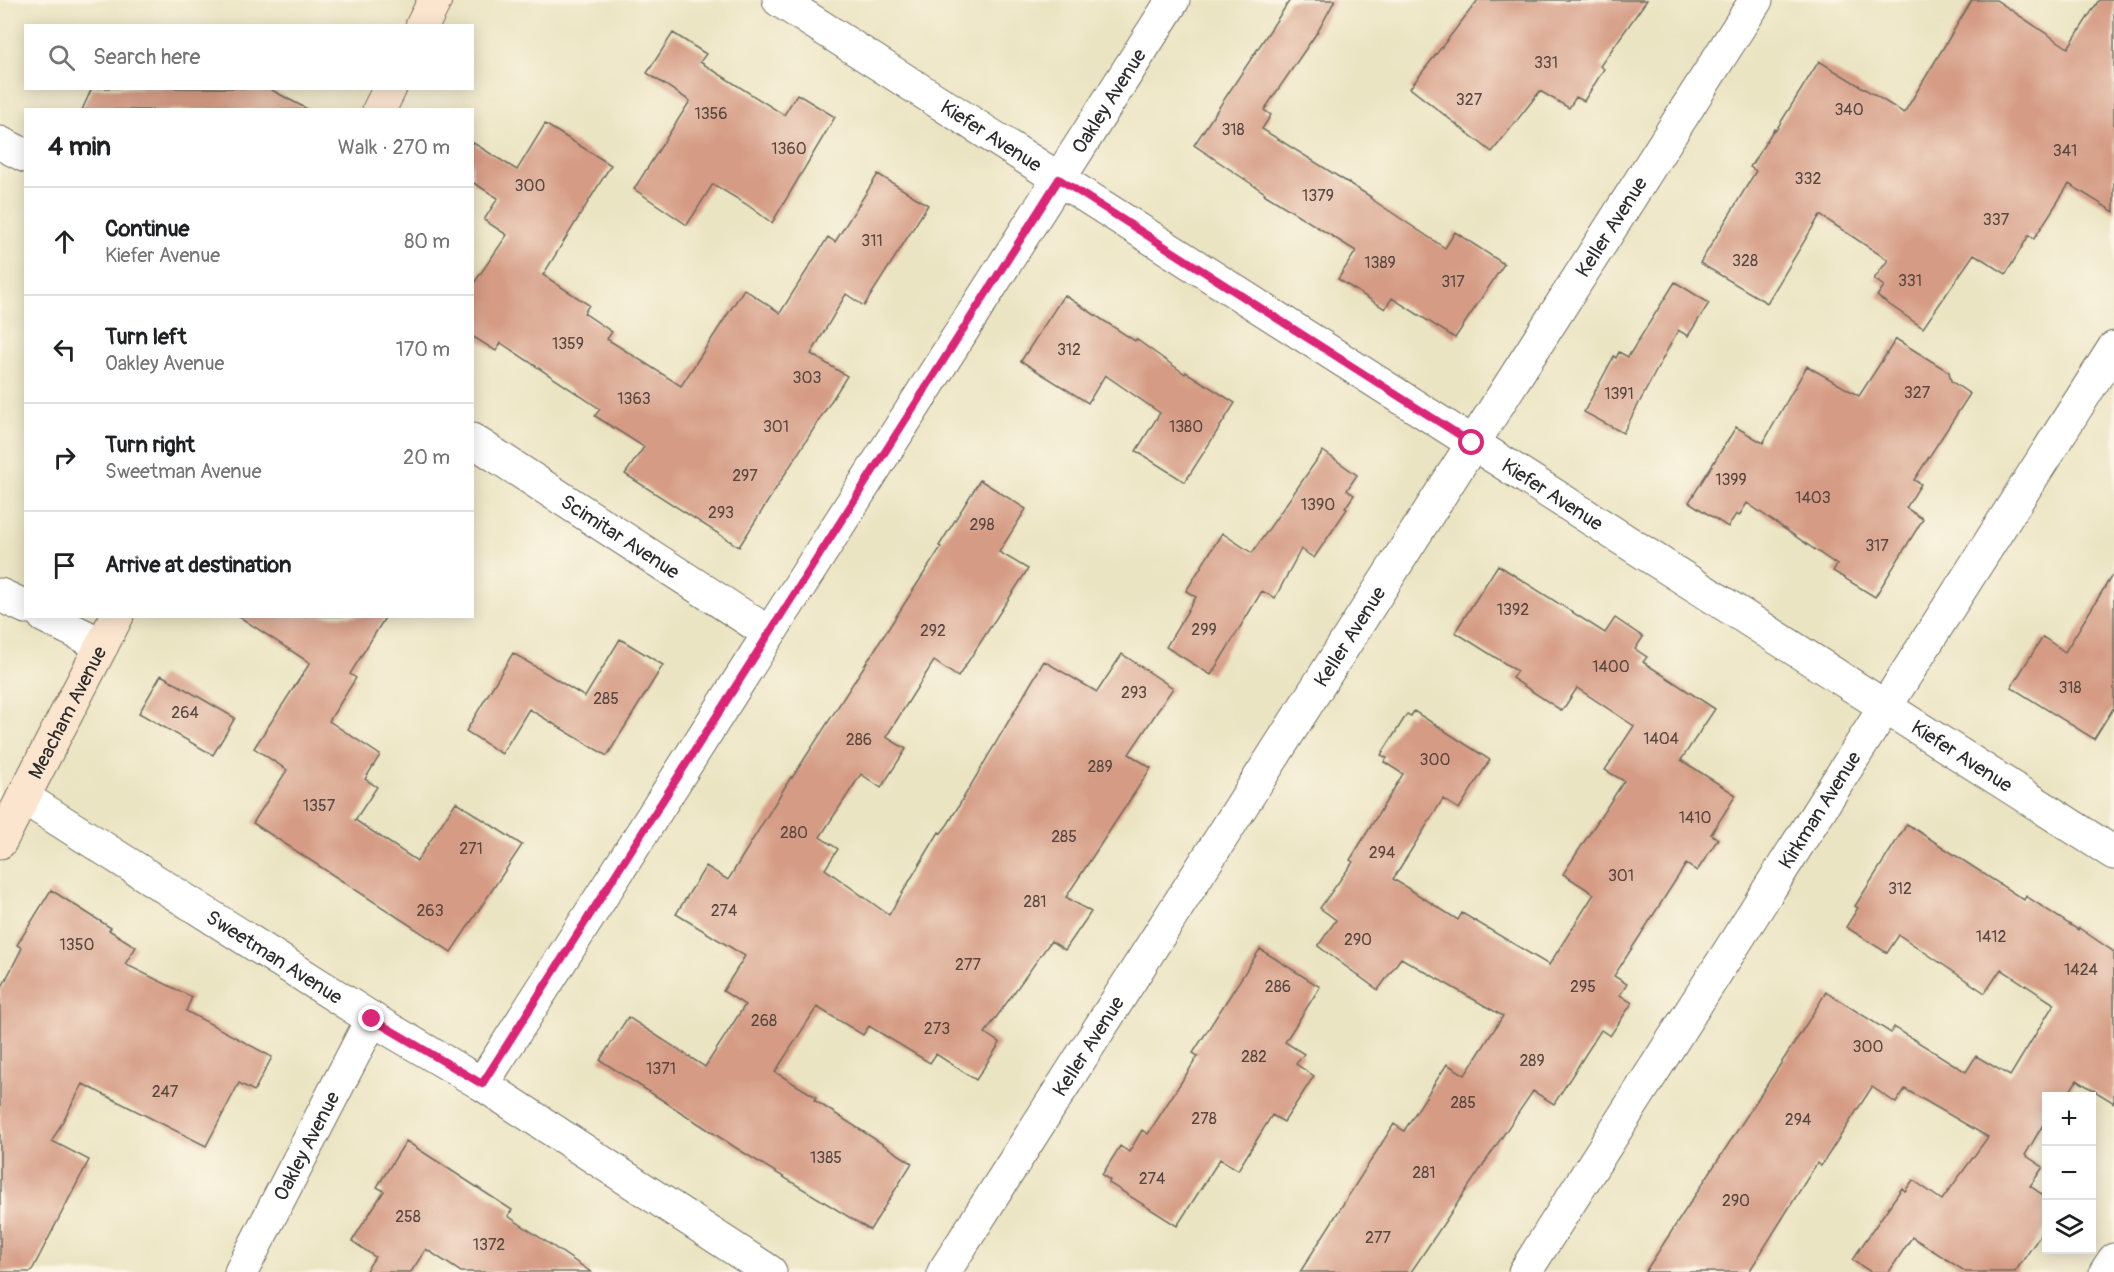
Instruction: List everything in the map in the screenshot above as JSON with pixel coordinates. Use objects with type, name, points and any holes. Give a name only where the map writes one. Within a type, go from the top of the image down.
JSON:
[{"type":"main road","points":[[423,24],[435,0]]},
{"type":"main road","points":[[380,108],[389,90]]},
{"type":"main road","name":"Meacham Avenue","points":[[0,842],[116,618]]},
{"type":"street","name":"Kiefer Avenue","points":[[779,0],[2114,853]]},
{"type":"street","name":"Oakley Avenue","points":[[482,1084],[1173,0]]},
{"type":"street","name":"Keller Avenue","points":[[944,1272],[1756,0]]},
{"type":"street","points":[[0,143],[24,155]]},
{"type":"street","name":"Kirkman Avenue","points":[[1525,1272],[2114,348]]},
{"type":"street","name":"Scimitar Avenue","points":[[474,441],[770,633]]},
{"type":"street","points":[[0,595],[24,606]]},
{"type":"street","points":[[48,618],[102,645]]},
{"type":"street","name":"Sweetman Avenue","points":[[23,797],[372,1019],[482,1084],[770,1272]]},
{"type":"street","name":"Oakley Avenue","points":[[241,1272],[372,1019]]},
{"type":"street","points":[[2106,1272],[2114,1260]]},
{"type":"building","points":[[1290,0],[1335,0],[1318,31],[1264,110],[1271,115],[1262,129],[1371,197],[1445,248],[1455,232],[1504,264],[1455,338],[1392,298],[1385,309],[1338,279],[1356,251],[1264,194],[1194,145]]},
{"type":"building","points":[[1478,0],[1647,0],[1600,66],[1604,69],[1584,101],[1576,97],[1569,108],[1540,91],[1492,152],[1410,88]]},
{"type":"building","points":[[1972,0],[1996,0],[2068,48],[2099,0],[2114,0],[2114,212],[2069,184],[2034,239],[2029,235],[2006,274],[1974,254],[1923,328],[1877,296],[1884,286],[1874,279],[1888,260],[1820,215],[1767,303],[1700,263],[1756,171],[1750,167],[1819,61],[1904,113]]},
{"type":"building","points":[[673,33],[706,54],[700,62],[784,115],[797,94],[835,117],[772,223],[713,184],[687,225],[634,189],[690,101],[647,73]]},
{"type":"building","points":[[91,90],[272,90],[305,108],[83,108]]},
{"type":"building","points":[[545,124],[611,165],[543,275],[589,305],[584,313],[612,332],[607,339],[681,386],[744,289],[780,313],[828,237],[835,242],[878,174],[928,205],[864,306],[846,294],[811,354],[847,376],[739,547],[625,474],[644,447],[595,416],[600,409],[501,343],[496,351],[474,337],[474,283],[507,235],[484,220],[498,198],[474,183],[474,143],[517,170]]},
{"type":"building","points":[[1675,282],[1709,303],[1688,336],[1678,330],[1623,433],[1584,412],[1614,356],[1616,358],[1619,352],[1628,357]]},
{"type":"building","points":[[1064,295],[1135,341],[1136,339],[1185,374],[1186,372],[1235,403],[1185,482],[1136,451],[1160,413],[1105,375],[1088,403],[1021,361]]},
{"type":"building","points":[[1896,339],[1949,372],[1951,381],[1970,394],[1914,480],[1921,484],[1906,508],[1923,519],[1875,597],[1833,571],[1837,565],[1747,503],[1728,527],[1689,502],[1736,427],[1763,443],[1807,366],[1859,396]]},
{"type":"building","points":[[1323,451],[1357,475],[1347,490],[1354,495],[1345,508],[1347,509],[1314,558],[1301,549],[1275,598],[1262,591],[1211,675],[1166,647],[1196,597],[1186,591],[1222,533],[1252,553]]},
{"type":"building","points":[[980,480],[1026,509],[999,552],[1028,569],[958,677],[934,661],[886,737],[906,749],[881,788],[861,774],[820,837],[838,849],[825,869],[889,915],[939,832],[941,833],[948,824],[1044,661],[1097,692],[1122,654],[1173,688],[1129,754],[1151,768],[1066,897],[1091,912],[1065,950],[1051,941],[985,1033],[1000,1043],[976,1080],[936,1054],[930,1063],[869,1026],[863,1035],[817,1007],[775,1072],[816,1097],[814,1100],[912,1163],[870,1230],[741,1151],[600,1060],[628,1017],[705,1067],[745,1005],[723,991],[745,956],[676,914],[706,866],[728,880],[791,777],[941,547],[939,546]]},
{"type":"building","points":[[1498,565],[1605,633],[1615,618],[1643,637],[1635,649],[1647,657],[1643,662],[1715,709],[1681,760],[1736,795],[1711,834],[1718,839],[1697,871],[1686,864],[1614,976],[1627,984],[1620,995],[1632,1003],[1610,1036],[1601,1030],[1554,1104],[1533,1091],[1411,1272],[1300,1272],[1394,1124],[1404,1131],[1447,1064],[1465,1075],[1503,1016],[1401,958],[1378,990],[1318,946],[1336,920],[1320,908],[1353,862],[1350,860],[1403,774],[1384,762],[1387,758],[1381,755],[1407,714],[1411,716],[1414,711],[1490,760],[1459,809],[1443,799],[1393,879],[1458,920],[1462,913],[1549,965],[1594,894],[1563,874],[1624,781],[1605,770],[1634,726],[1577,688],[1562,711],[1512,678],[1517,671],[1455,632]]},
{"type":"building","points":[[2114,572],[2114,707],[2094,739],[2011,687],[2043,637],[2065,652]]},
{"type":"building","points":[[241,618],[385,618],[350,674],[356,678],[329,721],[380,755],[365,779],[377,787],[355,820],[417,861],[456,802],[522,845],[451,952],[253,823],[287,770],[254,748],[310,663]]},
{"type":"building","points":[[620,639],[663,665],[607,756],[529,709],[502,754],[466,731],[513,653],[585,697]]},
{"type":"building","points":[[161,675],[235,718],[213,755],[139,713]]},
{"type":"building","points":[[1907,824],[2024,900],[2026,896],[2114,952],[2114,1103],[2077,1080],[2070,1092],[2042,1092],[2042,1127],[2025,1155],[2042,1166],[2030,1186],[2042,1194],[2042,1233],[2015,1272],[1966,1272],[1912,1237],[1889,1272],[1871,1272],[1852,1260],[1902,1188],[1905,1191],[1913,1180],[1942,1200],[1988,1137],[1905,1089],[1896,1103],[1872,1087],[1821,1166],[1817,1163],[1749,1272],[1645,1272],[1826,992],[1891,1033],[1894,1027],[1966,1072],[1976,1056],[2010,1076],[2054,1004],[2001,969],[1985,993],[1899,935],[1887,953],[1846,927],[1858,908],[1855,906]]},
{"type":"building","points":[[51,890],[111,928],[109,930],[136,947],[125,964],[192,997],[186,1011],[272,1057],[254,1091],[239,1083],[206,1146],[83,1084],[52,1141],[89,1160],[31,1272],[0,1272],[0,991],[22,948],[17,945]]},
{"type":"building","points":[[1260,949],[1320,987],[1285,1042],[1304,1054],[1296,1064],[1314,1076],[1284,1122],[1272,1115],[1238,1170],[1220,1159],[1177,1226],[1109,1183],[1110,1180],[1102,1175],[1120,1146],[1129,1152],[1142,1130],[1148,1134],[1198,1056],[1193,1053]]},
{"type":"building","points":[[406,1141],[512,1210],[508,1216],[591,1272],[461,1272],[426,1249],[411,1272],[365,1272],[375,1257],[352,1241],[384,1191],[377,1187]]},
{"type":"route","points":[[372,1019],[482,1084],[1059,179],[1472,443]]}]
